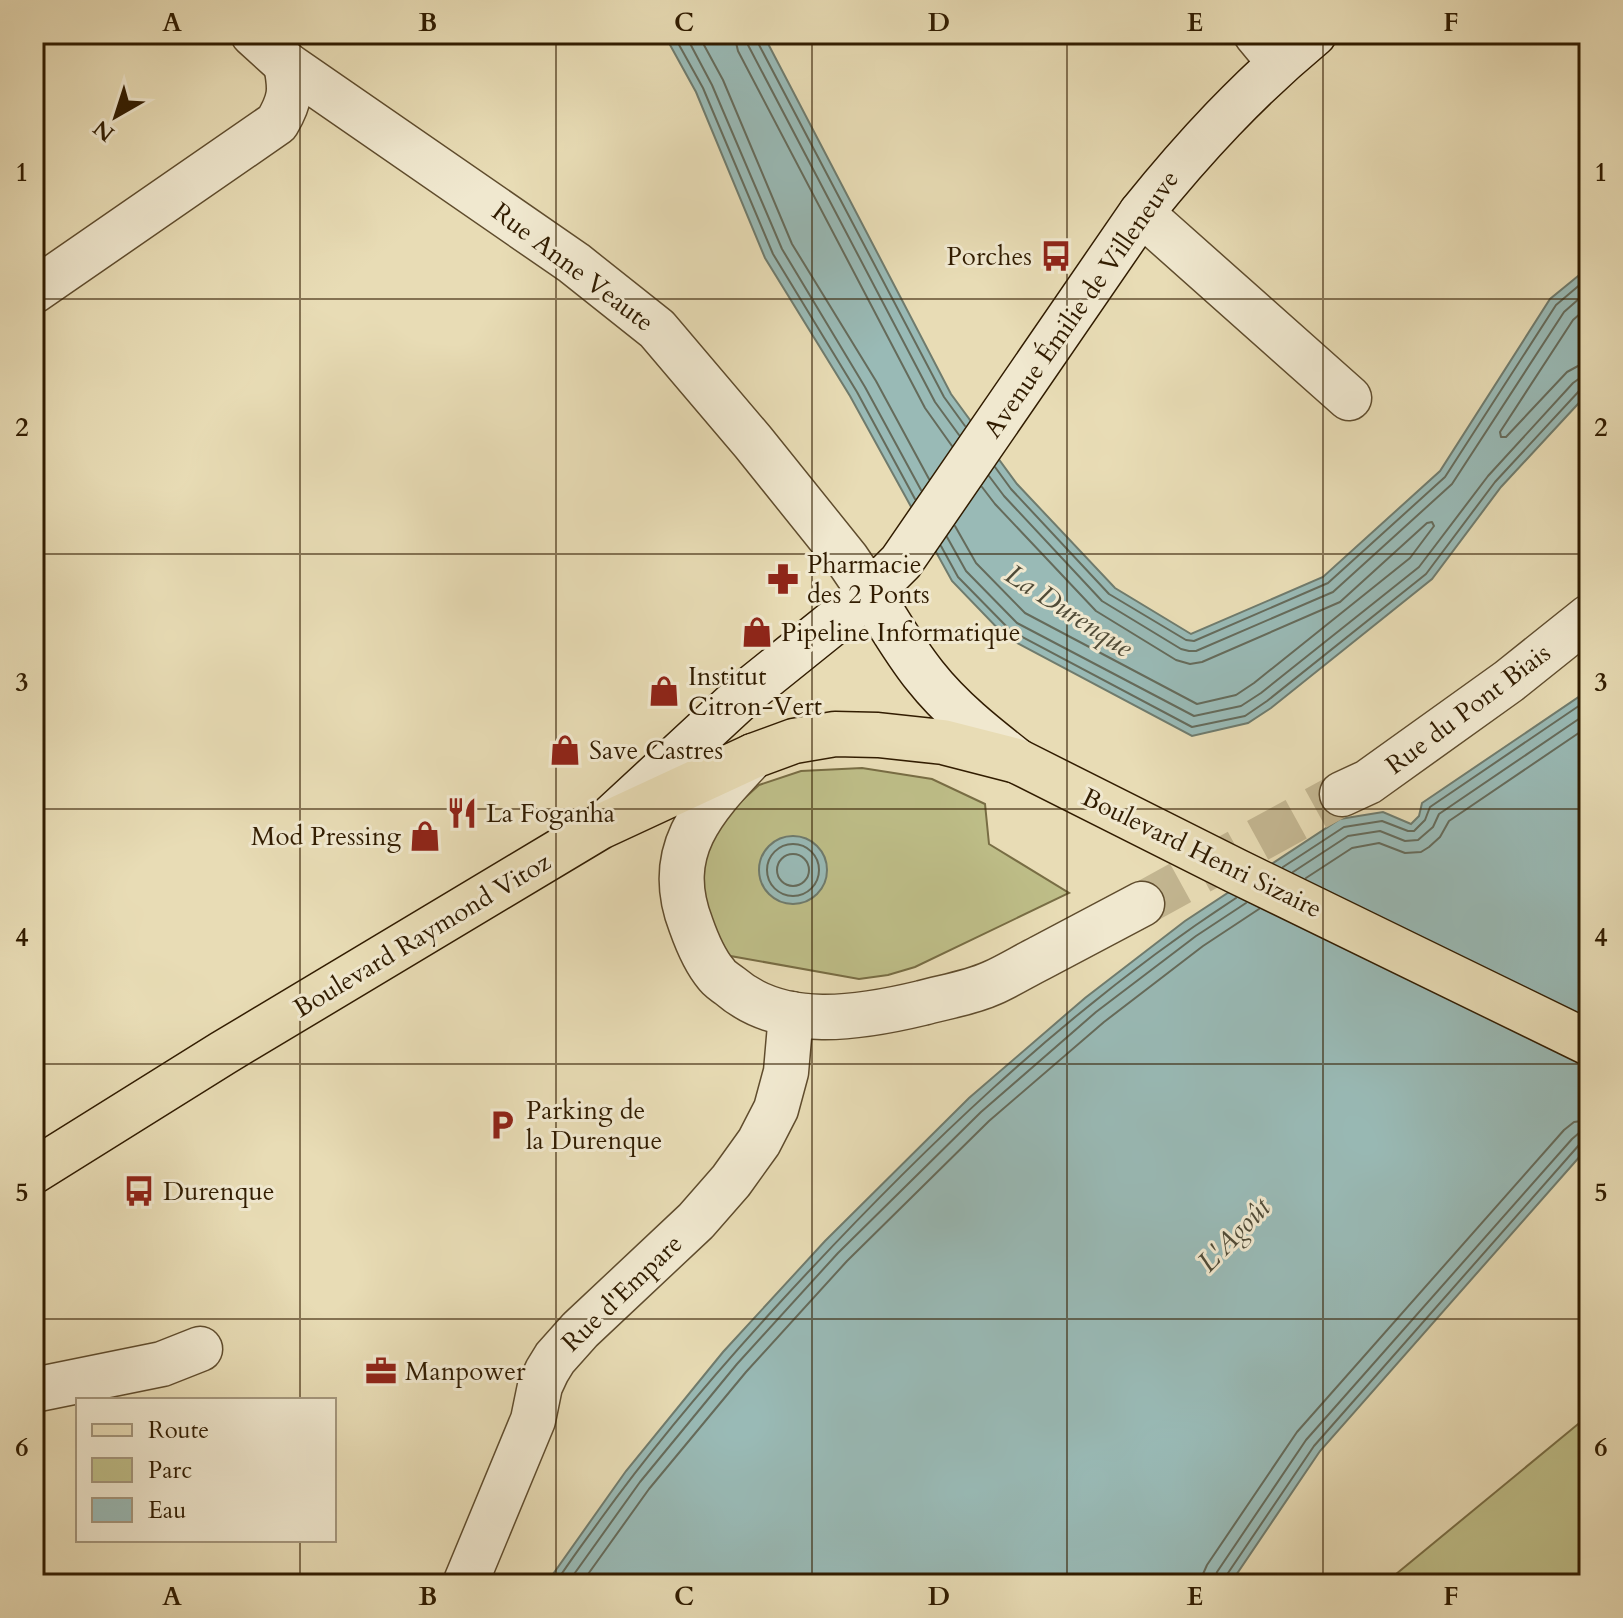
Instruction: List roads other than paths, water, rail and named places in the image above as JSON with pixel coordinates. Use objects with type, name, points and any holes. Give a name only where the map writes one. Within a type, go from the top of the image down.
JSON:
[{"type":"main road","name":"Boulevard Raymond Vitoz","points":[[34,1171],[223,1053],[600,827],[753,756],[794,741],[849,734],[943,742],[1017,761]]},
{"type":"main road","name":"Boulevard Henri Sizaire","points":[[1017,761],[1589,1043]]},
{"type":"street","name":"Rue Anne Veaute","points":[[253,34],[286,64],[574,263],[644,316],[671,343],[753,442],[847,559],[870,593]]},
{"type":"street","name":"Avenue Émilie de Villeneuve","points":[[600,827],[747,692],[870,593],[901,562],[1141,213],[1183,161],[1235,106],[1268,48],[1314,34]]},
{"type":"street","points":[[34,291],[277,123],[287,106],[290,85],[286,64]]},
{"type":"street","points":[[1141,213],[1349,398]]},
{"type":"street","name":"Boulevard Henri Sizaire","points":[[870,593],[926,677],[977,730],[1017,761]]},
{"type":"street","name":"Rue du Pont Biais","points":[[1342,794],[1368,782],[1509,681],[1589,617]]},
{"type":"street","points":[[753,756],[705,810],[687,843],[681,869],[682,896],[701,949],[716,974],[742,997],[766,1008],[814,1017],[885,1012],[990,984],[1142,904]]},
{"type":"street","name":"Rue d'Empare","points":[[465,1584],[533,1420],[540,1386],[555,1358],[580,1330],[696,1221],[731,1181],[759,1142],[776,1109],[786,1072],[791,1014]]},
{"type":"street","points":[[34,1390],[162,1364],[200,1349]]},
{"type":"water","name":"La Durenque","points":[[664,34],[763,34],[951,394],[1017,484],[1115,588],[1191,634],[1323,577],[1440,471],[1550,299],[1589,267],[1589,392],[1501,487],[1432,579],[1271,708],[1248,723],[1192,736],[1006,637],[952,581],[850,396],[765,258],[696,92]]},
{"type":"water","name":"L'Agoût","points":[[1589,690],[1589,1146],[1320,1451],[1230,1584],[546,1584],[626,1471],[723,1352],[825,1241],[969,1098],[1085,998],[1185,921],[1340,819],[1383,812],[1411,824],[1419,816],[1422,803]]},
{"type":"water","points":[[800,836],[821,851],[827,870],[825,883],[817,894],[800,904],[786,904],[769,894],[761,883],[759,863],[769,846],[780,838]]},
{"type":"tunnel","points":[[1142,904],[1342,794]]},
{"type":"place","name":"Porches","points":[[1056,256]]},
{"type":"place","name":"Pharmacie des 2 Ponts","points":[[783,579]]},
{"type":"place","name":"Pipeline Informatique","points":[[757,632]]},
{"type":"place","name":"Institut Citron-Vert","points":[[664,691]]},
{"type":"place","name":"Save Castres","points":[[565,750]]},
{"type":"place","name":"La Foganha","points":[[462,813]]},
{"type":"place","name":"Mod Pressing","points":[[425,836]]},
{"type":"place","name":"Parking de la Durenque","points":[[502,1125]]},
{"type":"place","name":"Durenque","points":[[139,1191]]},
{"type":"place","name":"Manpower","points":[[381,1371]]}]
